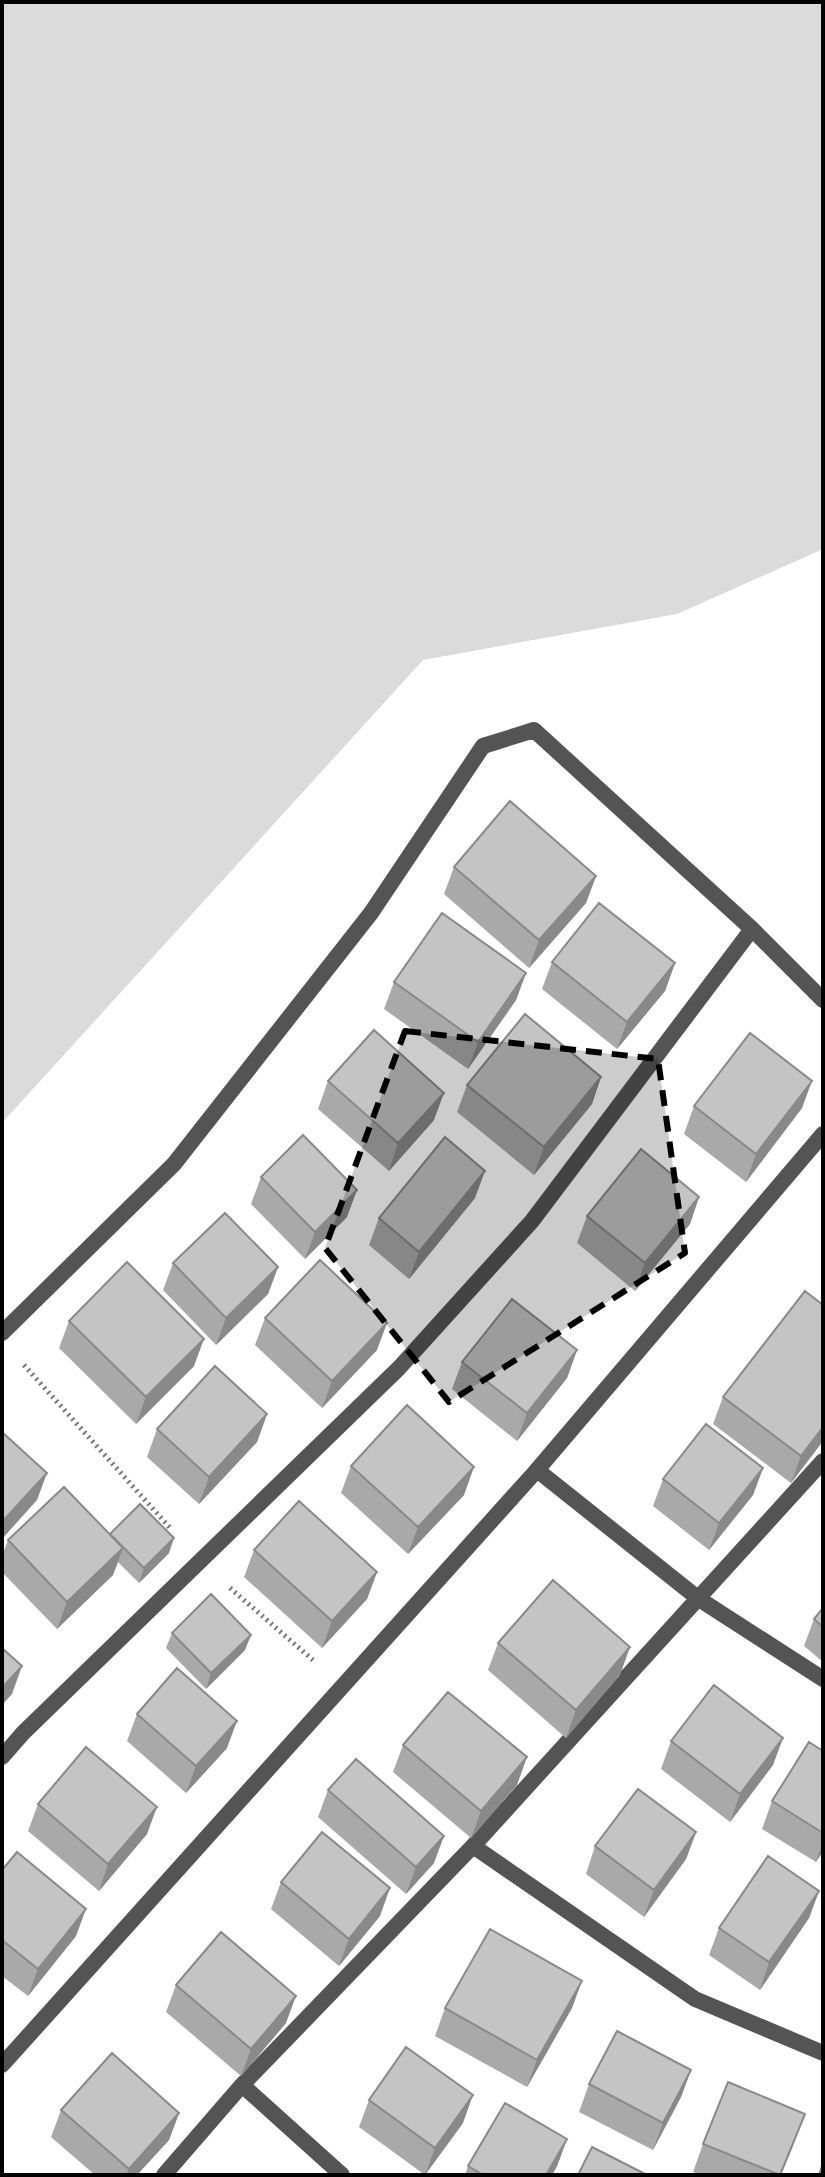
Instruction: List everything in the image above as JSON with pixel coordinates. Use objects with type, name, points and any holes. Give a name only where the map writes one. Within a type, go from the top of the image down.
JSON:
[{"type":"street","points":[[2,1333],[174,1164],[371,913],[483,746],[534,730],[752,929],[823,1000]]},
{"type":"street","points":[[2,1757],[23,1733],[399,1368],[532,1221],[752,929]]},
{"type":"street","points":[[2,2065],[537,1470],[823,1134]]},
{"type":"street","points":[[164,2175],[242,2085],[473,1846],[823,1461]]},
{"type":"street","points":[[537,1470],[699,1599],[823,1679]]},
{"type":"street","points":[[473,1846],[695,1999],[823,2053]]},
{"type":"street","points":[[242,2085],[342,2175]]},
{"type":"path","points":[[23,1364],[201,1562],[344,1687]]},
{"type":"highlighted area","points":[[405,1031],[658,1059],[685,1253],[449,1402],[325,1248]]},
{"type":"shaded area","points":[[2,2],[823,2],[823,549],[677,614],[423,660],[2,1123]]},
{"type":"building","points":[[510,801],[596,876],[539,940],[454,867]]},
{"type":"building","points":[[599,903],[675,963],[627,1022],[552,962]]},
{"type":"building","points":[[442,913],[526,973],[478,1042],[394,982]]},
{"type":"building","points":[[525,1014],[601,1077],[544,1147],[467,1085]]},
{"type":"building","points":[[374,1030],[444,1093],[398,1143],[328,1081]]},
{"type":"building","points":[[750,1033],[812,1081],[756,1154],[694,1106]]},
{"type":"building","points":[[303,1135],[357,1190],[315,1232],[261,1177]]},
{"type":"building","points":[[445,1137],[485,1171],[419,1252],[379,1218]]},
{"type":"building","points":[[641,1149],[699,1197],[645,1263],[587,1216]]},
{"type":"building","points":[[225,1213],[278,1267],[226,1318],[173,1263]]},
{"type":"building","points":[[320,1260],[387,1323],[332,1381],[265,1318]]},
{"type":"building","points":[[127,1262],[204,1339],[146,1397],[69,1321]]},
{"type":"building","points":[[805,1291],[823,1305],[823,1427],[801,1456],[723,1397]]},
{"type":"building","points":[[512,1299],[577,1350],[527,1413],[462,1362]]},
{"type":"building","points":[[215,1366],[267,1414],[209,1477],[157,1429]]},
{"type":"building","points":[[407,1405],[474,1467],[418,1527],[351,1466]]},
{"type":"building","points":[[706,1424],[763,1468],[719,1523],[663,1479]]},
{"type":"building","points":[[2,1432],[47,1473],[2,1522]]},
{"type":"building","points":[[64,1487],[123,1548],[67,1602],[8,1540]]},
{"type":"building","points":[[299,1501],[377,1572],[332,1621],[254,1550]]},
{"type":"building","points":[[140,1504],[174,1538],[144,1568],[110,1534]]},
{"type":"building","points":[[553,1580],[630,1647],[576,1710],[498,1643]]},
{"type":"building","points":[[211,1594],[251,1635],[211,1673],[172,1633]]},
{"type":"building","points":[[823,1608],[823,1627],[814,1619]]},
{"type":"building","points":[[2,1648],[22,1666],[2,1688]]},
{"type":"building","points":[[177,1668],[237,1721],[196,1766],[137,1714]]},
{"type":"building","points":[[714,1685],[783,1738],[740,1794],[671,1741]]},
{"type":"building","points":[[448,1692],[527,1757],[481,1811],[403,1745]]},
{"type":"building","points":[[809,1742],[823,1751],[823,1833],[772,1801]]},
{"type":"building","points":[[86,1747],[157,1807],[108,1864],[38,1804]]},
{"type":"building","points":[[356,1759],[444,1836],[416,1867],[328,1790]]},
{"type":"building","points":[[638,1789],[696,1832],[654,1890],[595,1846]]},
{"type":"building","points":[[322,1832],[390,1888],[349,1939],[281,1882]]},
{"type":"building","points":[[17,1852],[86,1909],[38,1969],[2,1940],[2,1870]]},
{"type":"building","points":[[768,1856],[819,1891],[769,1962],[719,1928]]},
{"type":"building","points":[[490,1929],[582,1981],[537,2060],[445,2008]]},
{"type":"building","points":[[221,1932],[296,1996],[251,2049],[176,1985]]},
{"type":"building","points":[[617,2031],[691,2070],[663,2123],[589,2084]]},
{"type":"building","points":[[406,2047],[473,2095],[435,2148],[369,2100]]},
{"type":"building","points":[[112,2053],[179,2113],[129,2169],[61,2110]]},
{"type":"building","points":[[728,2082],[805,2114],[780,2175],[703,2144]]},
{"type":"building","points":[[505,2103],[567,2139],[546,2175],[483,2175],[468,2166]]},
{"type":"building","points":[[592,2147],[647,2175],[578,2175]]}]
